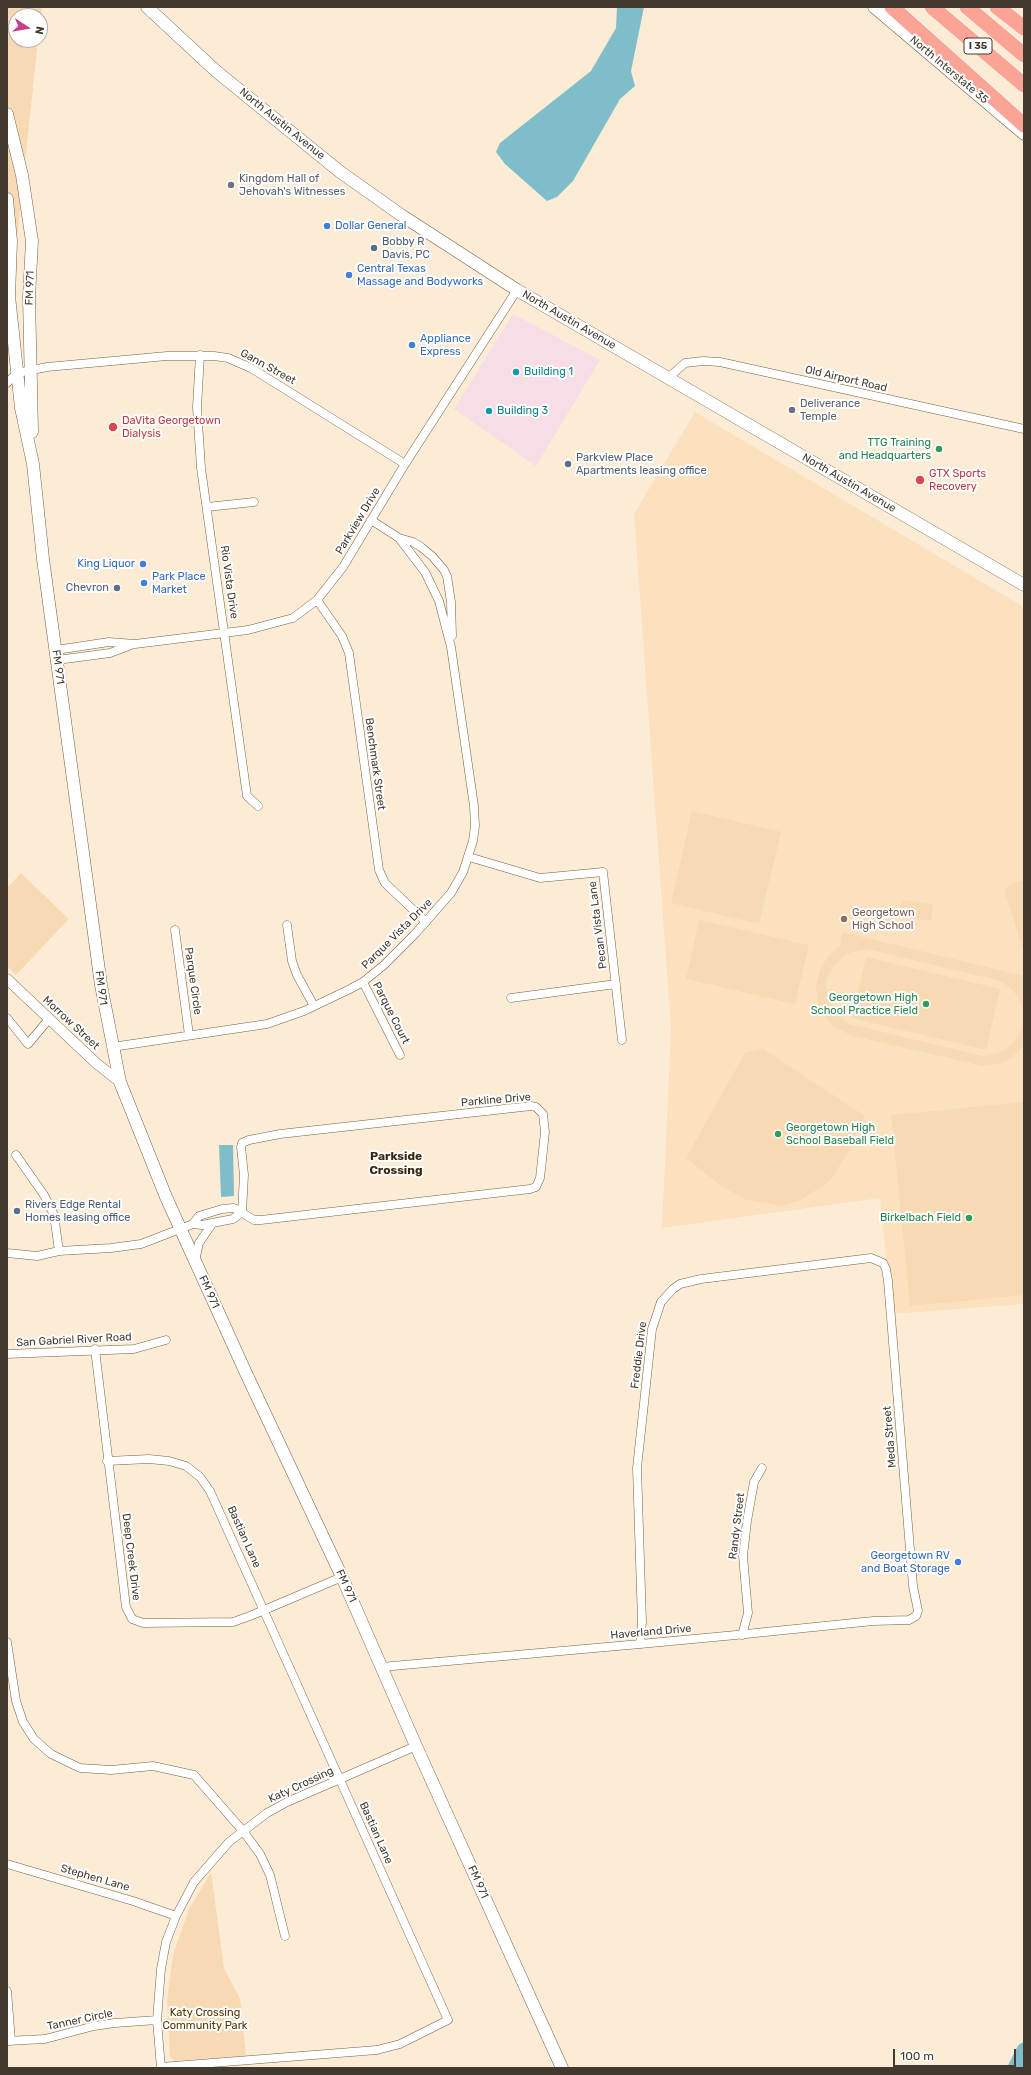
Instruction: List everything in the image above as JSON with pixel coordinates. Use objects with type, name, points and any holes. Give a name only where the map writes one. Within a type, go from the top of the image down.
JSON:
[{"type":"highway","points":[[892,7],[1024,125]]},
{"type":"highway","name":"I 35","points":[[932,7],[1024,85]]},
{"type":"highway","name":"I 35","points":[[967,7],[1024,55]]},
{"type":"highway","points":[[997,7],[1024,28]]},
{"type":"main road","name":"North Austin Avenue","points":[[147,7],[216,71],[339,171],[401,215],[517,290],[1024,585]]},
{"type":"main road","name":"North Interstate 35","points":[[874,7],[1024,134]]},
{"type":"main road","name":"FM 971","points":[[7,114],[11,149],[22,175],[32,241],[29,297],[33,464],[56,655],[100,977],[112,1047],[120,1082],[155,1173],[180,1229],[342,1577],[416,1746],[562,2068]]},
{"type":"main road","name":"FM 971","points":[[7,199],[10,241],[9,296],[21,408],[33,464]]},
{"type":"street","name":"Parkview Drive","points":[[56,655],[110,642],[135,644],[248,630],[293,618],[317,600],[343,567],[405,464],[517,290]]},
{"type":"street","name":"Gann Street","points":[[17,373],[30,369],[167,356],[200,355],[228,358],[251,368],[405,464]]},
{"type":"street","name":"Rio Vista Drive","points":[[200,355],[198,433],[207,507],[247,796],[258,806]]},
{"type":"street","name":"Old Airport Road","points":[[668,378],[685,363],[720,362],[1024,429]]},
{"type":"street","points":[[7,384],[17,373]]},
{"type":"street","points":[[207,507],[254,502]]},
{"type":"street","name":"Parque Vista Drive","points":[[371,520],[399,538],[413,542],[421,547],[432,556],[444,570],[447,576],[451,602],[451,647]]},
{"type":"street","name":"Parque Vista Drive","points":[[112,1047],[267,1024],[314,1006],[363,982],[384,965],[426,922],[451,893],[469,857],[475,826],[474,806],[451,647],[434,589],[425,572],[399,538]]},
{"type":"street","name":"Benchmark Street","points":[[317,600],[342,636],[349,653],[379,870],[385,882],[426,922]]},
{"type":"street","name":"Pecan Vista Lane","points":[[469,857],[540,878],[603,872],[622,1040]]},
{"type":"street","points":[[287,925],[292,961],[297,975],[314,1006]]},
{"type":"street","name":"Parque Circle","points":[[175,930],[189,1035]]},
{"type":"street","name":"Morrow Street","points":[[7,979],[96,1063],[120,1082]]},
{"type":"street","name":"Parque Court","points":[[363,982],[400,1055]]},
{"type":"street","points":[[511,998],[616,984]]},
{"type":"street","points":[[7,1018],[28,1044],[50,1019]]},
{"type":"street","name":"Parkline Drive","points":[[7,1252],[37,1256],[59,1251],[111,1248],[141,1244],[193,1224],[212,1224],[233,1219],[242,1212],[244,1174],[241,1147],[242,1143],[249,1140],[280,1134],[531,1106],[536,1107],[543,1114],[545,1132],[540,1178],[536,1187],[530,1189],[261,1220],[254,1220],[242,1212],[234,1208],[210,1212],[199,1216],[193,1224]]},
{"type":"street","points":[[16,1155],[44,1195],[54,1215],[59,1251]]},
{"type":"street","points":[[195,1262],[198,1243],[212,1224]]},
{"type":"street","name":"Freddie Drive","points":[[640,1644],[642,1622],[637,1468],[652,1329],[661,1302],[680,1284],[702,1279],[871,1258],[883,1263]]},
{"type":"street","name":"Meda Street","points":[[883,1263],[886,1269],[888,1281],[914,1586],[918,1611]]},
{"type":"street","name":"San Gabriel River Road","points":[[7,1354],[95,1349],[134,1349],[166,1340]]},
{"type":"street","name":"Deep Creek Drive","points":[[95,1349],[107,1461],[126,1607],[132,1619],[143,1623],[233,1622],[342,1577]]},
{"type":"street","name":"Bastian Lane","points":[[107,1461],[149,1459],[169,1461],[186,1466],[200,1477],[210,1491],[448,2020],[400,2044],[377,2050],[161,2068]]},
{"type":"street","name":"Randy Street","points":[[742,1635],[748,1612],[743,1556],[747,1521],[754,1482],[762,1468]]},
{"type":"street","name":"Haverland Drive","points":[[381,1667],[742,1635],[873,1621],[909,1620],[916,1616],[918,1611]]},
{"type":"street","points":[[7,1642],[10,1679],[16,1701],[23,1722],[34,1739],[51,1754],[80,1768],[111,1770],[153,1766],[194,1775],[243,1831],[260,1854],[270,1875],[285,1936]]},
{"type":"street","name":"Katy Crossing","points":[[161,2068],[157,2020],[161,1969],[166,1942],[176,1916],[194,1882],[224,1846],[266,1813],[340,1778],[416,1746]]},
{"type":"street","name":"Stephen Lane","points":[[7,1864],[133,1901],[176,1916]]},
{"type":"street","points":[[7,1991],[9,2041]]},
{"type":"street","name":"Tanner Circle","points":[[9,2041],[61,2036],[94,2026],[108,2024],[157,2020]]},
{"type":"shaded area","points":[[513,314],[600,360],[536,466],[454,409]]},
{"type":"shaded area","name":"Georgetown High School","points":[[695,412],[1024,607],[1024,1304],[892,1314],[880,1198],[662,1228],[671,1029],[634,514]]},
{"type":"green space","points":[[7,7],[42,7],[8,8],[8,48],[37,48],[7,333]]},
{"type":"green space","points":[[692,811],[781,832],[759,924],[671,903]]},
{"type":"green space","points":[[21,873],[69,919],[16,975],[7,966],[7,888]]},
{"type":"green space","points":[[1024,880],[1024,953],[1005,892],[1009,885]]},
{"type":"green space","points":[[902,900],[933,904],[931,921],[900,917]]},
{"type":"green space","points":[[699,920],[809,945],[795,1004],[686,979]]},
{"type":"green space","points":[[842,932],[1024,976],[1024,1018],[1024,1046],[1010,1059],[1002,1063],[983,1066],[853,1036],[836,1028],[829,1022],[819,1005],[816,986],[821,967],[832,952],[840,946]],"holes":[[[867,949],[1001,981],[1013,990],[1021,1003],[1024,1018],[1020,1033],[1005,1050],[983,1056],[849,1024],[836,1015],[829,1002],[826,987],[827,979],[834,965],[845,955]]]},
{"type":"green space","name":"Georgetown High School Practice Field","points":[[866,957],[1000,989],[986,1050],[852,1018]]},
{"type":"green space","name":"Georgetown High School Baseball Field","points":[[763,1049],[865,1116],[848,1152],[830,1181],[799,1201],[781,1206],[744,1199],[720,1185],[686,1158],[745,1053]]},
{"type":"green space","points":[[1024,1102],[1024,1295],[910,1306],[891,1115]]},
{"type":"green space","name":"Katy Crossing Community Park","points":[[211,1872],[224,1968],[240,1999],[246,2056],[175,2061],[170,2057],[167,2001],[173,1955],[189,1909]]},
{"type":"water","points":[[617,7],[644,7],[631,71],[635,86],[620,99],[573,181],[557,197],[547,201],[505,164],[496,152],[500,143],[591,71],[616,28]]},
{"type":"water","points":[[219,1145],[233,1145],[234,1196],[221,1197]]},
{"type":"waterway","points":[[1015,2068],[1024,2050]]},
{"type":"place","name":"Kingdom Hall of Jehovah's Witnesses","points":[[231,185]]},
{"type":"place","name":"Dollar General","points":[[327,226]]},
{"type":"place","name":"Bobby R Davis, PC","points":[[374,248]]},
{"type":"place","name":"Central Texas Massage and Bodyworks","points":[[349,275]]},
{"type":"place","name":"Appliance Express","points":[[412,345]]},
{"type":"place","name":"Building 1","points":[[516,372]]},
{"type":"place","name":"Deliverance Temple","points":[[792,410]]},
{"type":"place","name":"Building 3","points":[[489,411]]},
{"type":"place","name":"DaVita Georgetown Dialysis","points":[[113,427]]},
{"type":"place","name":"TTG Training and Headquarters","points":[[939,449]]},
{"type":"place","name":"Parkview Place Apartments leasing office","points":[[568,464]]},
{"type":"place","name":"GTX Sports Recovery","points":[[920,480]]},
{"type":"place","name":"King Liquor","points":[[143,564]]},
{"type":"place","name":"Park Place Market","points":[[144,583]]},
{"type":"place","name":"Chevron","points":[[117,588]]},
{"type":"place","name":"Georgetown High School","points":[[844,919]]},
{"type":"place","name":"Georgetown High School Practice Field","points":[[926,1004]]},
{"type":"place","name":"Georgetown High School Baseball Field","points":[[778,1134]]},
{"type":"place","name":"Rivers Edge Rental Homes leasing office","points":[[17,1211]]},
{"type":"place","name":"Birkelbach Field","points":[[969,1218]]},
{"type":"place","name":"Georgetown RV and Boat Storage","points":[[958,1562]]},
{"type":"district","name":"Parkside Crossing","points":[[396,1164]]}]
